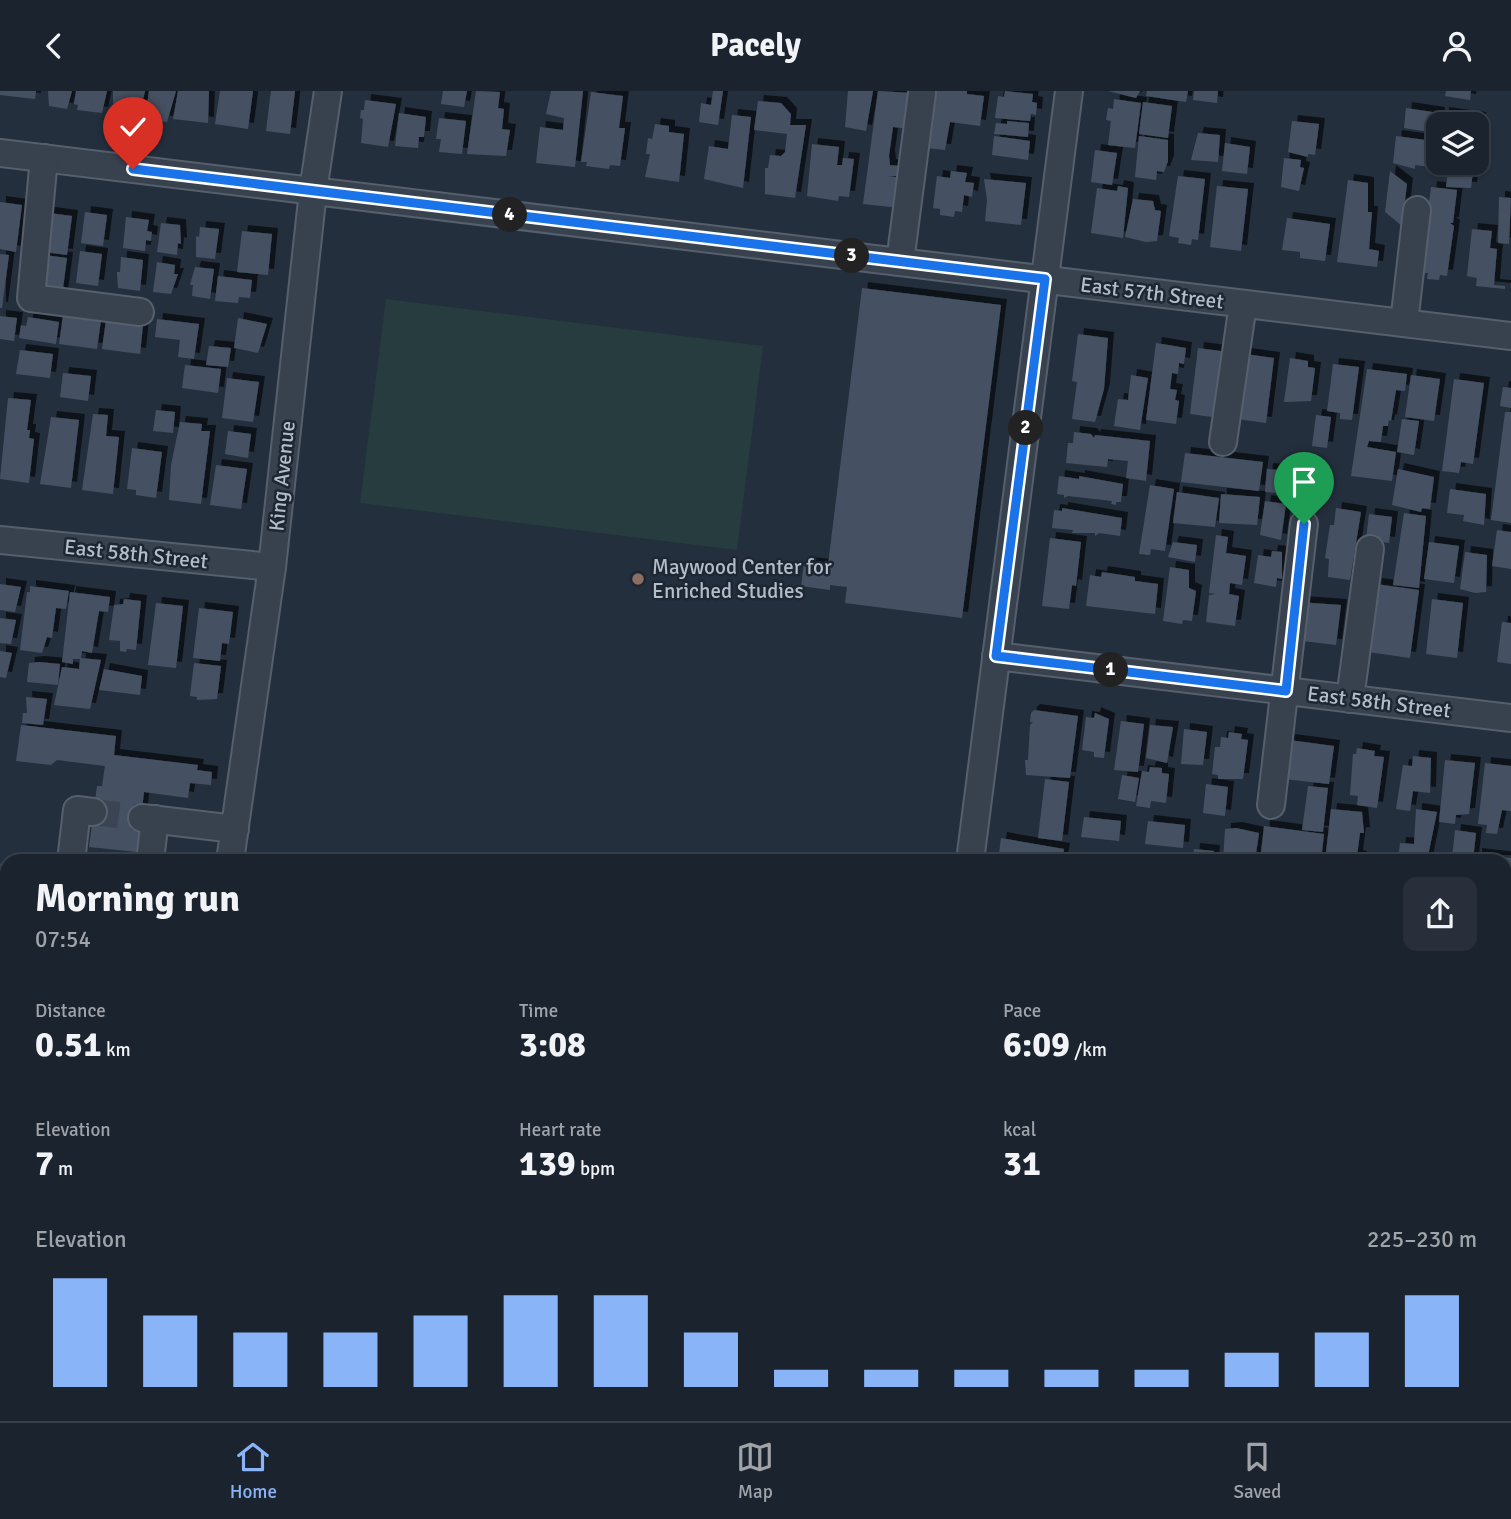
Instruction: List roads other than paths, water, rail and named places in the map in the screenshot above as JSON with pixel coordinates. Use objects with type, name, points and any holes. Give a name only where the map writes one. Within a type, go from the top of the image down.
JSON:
[{"type":"street","name":"King Avenue","points":[[231,854],[272,567],[313,191],[328,91]]},
{"type":"street","points":[[971,854],[1069,91]]},
{"type":"street","points":[[900,262],[922,93]]},
{"type":"street","name":"East 57th Street","points":[[0,153],[1511,336]]},
{"type":"street","points":[[44,158],[31,297],[140,312]]},
{"type":"street","points":[[1404,323],[1417,210]]},
{"type":"street","points":[[1223,442],[1243,304]]},
{"type":"street","points":[[1271,806],[1304,524]]},
{"type":"street","name":"East 58th Street","points":[[0,540],[272,567]]},
{"type":"street","points":[[1350,699],[1370,549]]},
{"type":"street","name":"East 58th Street","points":[[996,656],[1511,718]]},
{"type":"street","points":[[72,854],[77,810],[93,811]]},
{"type":"street","points":[[150,854],[148,818],[235,829]]},
{"type":"tunnel","points":[[93,812],[142,818]]},
{"type":"place","name":"Maywood Center for Enriched Studies","points":[[638,579]]}]
